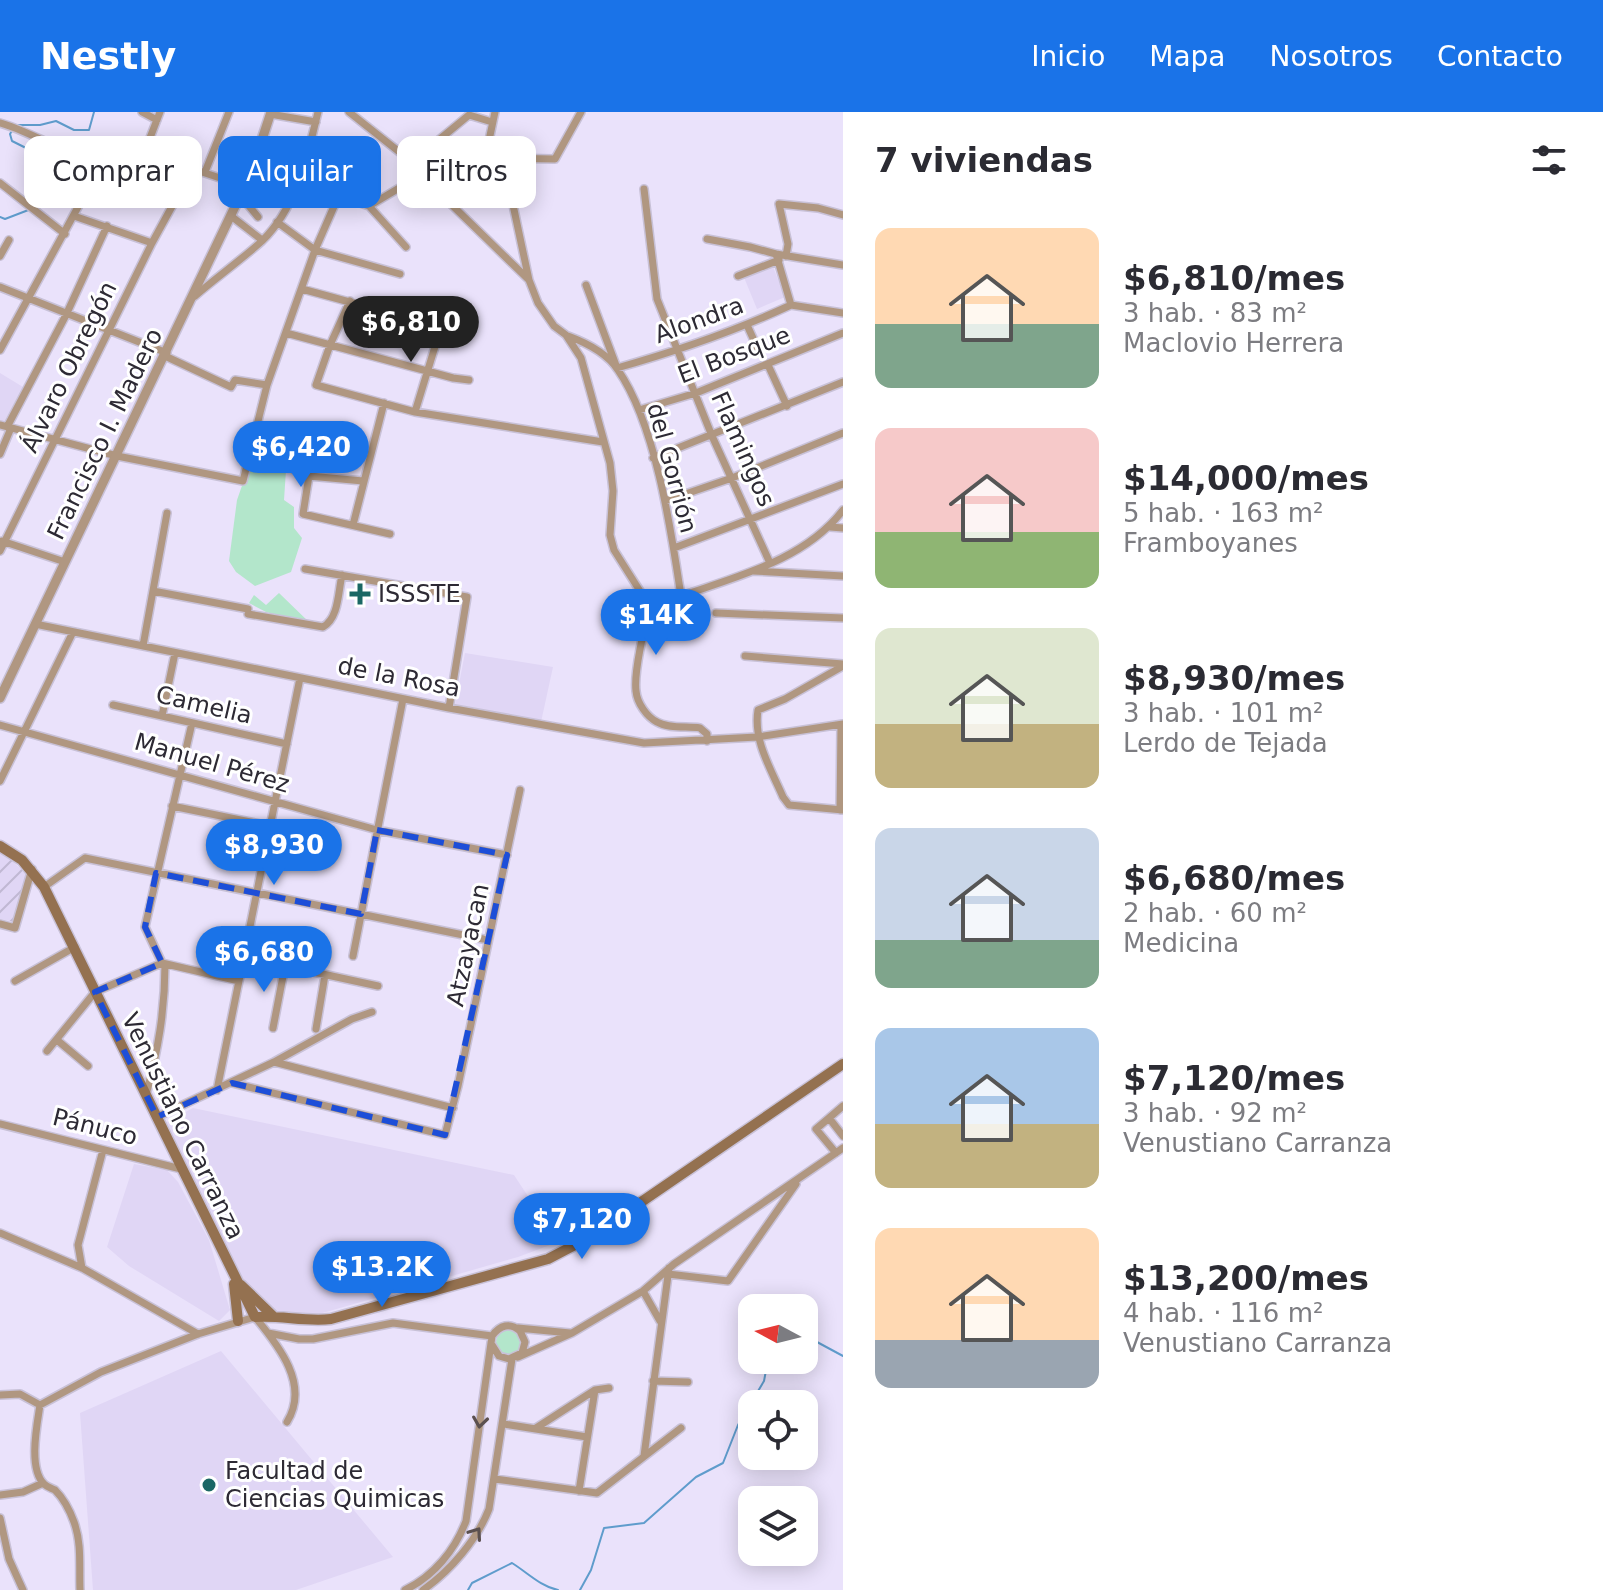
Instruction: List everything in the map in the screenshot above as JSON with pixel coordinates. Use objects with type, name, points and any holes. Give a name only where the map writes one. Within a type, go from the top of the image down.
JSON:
[{"type":"main road","name":"Venustiano Carranza","points":[[0,846],[32,869],[44,887],[255,1317]]},
{"type":"main road","points":[[255,1317],[309,1321],[331,1319],[548,1259],[590,1237],[843,1064]]},
{"type":"main road","name":"Venustiano Carranza","points":[[234,1278],[273,1316]]},
{"type":"main road","points":[[234,1278],[238,1321]]},
{"type":"street","points":[[142,112],[158,116],[151,136]]},
{"type":"street","points":[[205,172],[229,112]]},
{"type":"street","points":[[312,136],[318,112]]},
{"type":"street","points":[[349,112],[397,150]]},
{"type":"street","points":[[490,136],[495,112]]},
{"type":"street","points":[[536,159],[555,159],[581,112]]},
{"type":"street","points":[[270,113],[316,122]]},
{"type":"street","name":"Francisco I. Madero","points":[[263,136],[270,113]]},
{"type":"street","points":[[444,136],[469,115],[492,122]]},
{"type":"street","points":[[0,123],[33,136]]},
{"type":"street","points":[[202,171],[218,178]]},
{"type":"street","points":[[0,183],[65,234]]},
{"type":"street","name":"Flamingos","points":[[644,189],[657,299],[712,436],[770,563]]},
{"type":"street","points":[[738,276],[780,257],[788,244],[779,204],[818,208],[843,215]]},
{"type":"street","points":[[0,350],[78,208]]},
{"type":"street","name":"Álvaro Obregón","points":[[0,551],[2,541],[171,208]]},
{"type":"street","name":"Francisco I. Madero","points":[[0,698],[3,682],[35,624],[195,296],[234,208]]},
{"type":"street","points":[[253,208],[258,217]]},
{"type":"street","points":[[195,296],[262,240],[285,208]]},
{"type":"street","points":[[6,427],[117,456],[243,481],[267,385],[315,250],[333,208]]},
{"type":"street","points":[[371,208],[406,247]]},
{"type":"street","points":[[455,208],[529,280]]},
{"type":"street","points":[[514,208],[529,280],[538,303],[581,358],[610,463],[613,491],[610,535],[614,550],[652,610]]},
{"type":"street","points":[[74,216],[152,243]]},
{"type":"street","points":[[231,216],[262,240]]},
{"type":"street","points":[[277,222],[315,250],[400,274]]},
{"type":"street","points":[[0,454],[6,427],[66,315],[107,226]]},
{"type":"street","points":[[707,239],[750,247],[780,257],[843,265]]},
{"type":"street","points":[[0,256],[9,240]]},
{"type":"street","points":[[780,257],[791,305],[843,313]]},
{"type":"street","points":[[586,285],[617,368]]},
{"type":"street","points":[[0,287],[166,354],[231,387],[235,380],[267,385]]},
{"type":"street","points":[[302,289],[441,327],[415,412]]},
{"type":"street","points":[[350,301],[316,385],[415,412],[603,442]]},
{"type":"street","name":"Alondra","points":[[617,368],[679,350],[791,305]]},
{"type":"street","points":[[747,325],[757,347]]},
{"type":"street","points":[[286,333],[469,380]]},
{"type":"street","name":"El Bosque","points":[[639,410],[696,393],[843,333]]},
{"type":"street","name":"del Gorrión","points":[[566,335],[591,345],[617,368],[639,410],[665,501],[681,596]]},
{"type":"street","points":[[768,365],[787,406]]},
{"type":"street","points":[[653,458],[843,382]]},
{"type":"street","points":[[353,525],[384,403]]},
{"type":"street","points":[[665,501],[732,478],[843,433]]},
{"type":"street","points":[[251,450],[309,476],[363,481]]},
{"type":"street","points":[[309,476],[303,514],[390,534]]},
{"type":"street","points":[[674,548],[843,484]]},
{"type":"street","points":[[707,741],[707,734],[700,728],[657,722],[639,702],[637,673],[652,610],[662,603],[751,571],[810,544],[830,527],[843,510]]},
{"type":"street","points":[[143,646],[167,513]]},
{"type":"street","points":[[830,527],[843,528]]},
{"type":"street","points":[[2,541],[65,562]]},
{"type":"street","points":[[305,569],[467,597],[449,708]]},
{"type":"street","points":[[751,571],[843,576]]},
{"type":"street","points":[[153,591],[323,627],[331,622],[334,615],[342,575]]},
{"type":"street","points":[[716,613],[843,618]]},
{"type":"street","name":"de la Rosa","points":[[35,624],[449,708],[644,743],[757,737],[842,724]]},
{"type":"street","points":[[0,781],[73,632]]},
{"type":"street","points":[[162,716],[175,653]]},
{"type":"street","points":[[745,656],[843,665]]},
{"type":"street","points":[[842,724],[842,810],[789,805],[757,737],[758,710],[778,703],[843,665]]},
{"type":"street","points":[[217,1090],[300,678]]},
{"type":"street","points":[[353,956],[403,699]]},
{"type":"street","name":"Camelia","points":[[113,705],[287,744]]},
{"type":"street","points":[[146,1095],[159,1047],[165,1007],[164,964],[145,927],[192,723]]},
{"type":"street","name":"Manuel Pérez","points":[[0,725],[377,830],[507,855]]},
{"type":"street","name":"Atzayacan","points":[[453,1108],[520,790]]},
{"type":"street","points":[[172,806],[270,826]]},
{"type":"street","points":[[44,887],[85,858],[483,939]]},
{"type":"street","points":[[0,924],[15,928],[32,869]]},
{"type":"street","points":[[15,981],[75,947]]},
{"type":"street","points":[[244,957],[378,986]]},
{"type":"street","points":[[95,992],[164,964],[239,981]]},
{"type":"street","points":[[273,1028],[285,966]]},
{"type":"street","points":[[316,1029],[325,975]]},
{"type":"street","name":"Venustiano Carranza","points":[[47,1051],[95,992]]},
{"type":"street","points":[[157,1117],[274,1062],[352,1019],[372,1012]]},
{"type":"street","points":[[57,1040],[88,1066]]},
{"type":"street","points":[[232,1083],[445,1135],[453,1108],[274,1062]]},
{"type":"street","points":[[492,1340],[499,1356],[515,1358],[572,1333],[643,1291],[839,1150],[816,1129],[843,1106]]},
{"type":"street","points":[[829,1118],[843,1136]]},
{"type":"street","name":"Pánuco","points":[[0,1124],[181,1169]]},
{"type":"street","points":[[82,1268],[78,1245],[103,1150]]},
{"type":"street","points":[[668,1271],[728,1281],[799,1179]]},
{"type":"street","points":[[0,1233],[82,1268],[198,1334]]},
{"type":"street","points":[[644,1456],[668,1271]]},
{"type":"street","points":[[643,1291],[660,1322]]},
{"type":"street","points":[[40,1405],[101,1372],[198,1334],[255,1317],[288,1365],[296,1390],[294,1410],[287,1422]]},
{"type":"street","points":[[268,1333],[313,1339],[393,1323],[492,1340]]},
{"type":"street","points":[[405,1590],[425,1578],[446,1557],[466,1521],[492,1340],[505,1326],[572,1333]]},
{"type":"street","points":[[423,1590],[440,1576],[483,1524],[489,1509],[515,1358],[524,1349],[525,1342],[517,1328]]},
{"type":"street","points":[[653,1381],[688,1382]]},
{"type":"street","points":[[536,1428],[595,1390],[609,1388]]},
{"type":"street","points":[[579,1491],[595,1390]]},
{"type":"street","points":[[0,1395],[20,1394],[40,1405]]},
{"type":"street","points":[[40,1405],[35,1439],[36,1470],[43,1483],[55,1491],[74,1521],[80,1549],[80,1590]]},
{"type":"street","points":[[504,1424],[587,1437]]},
{"type":"street","points":[[495,1479],[597,1493],[681,1428]]},
{"type":"street","points":[[0,1495],[23,1492],[43,1483]]},
{"type":"street","points":[[0,1518],[9,1559],[23,1590]]},
{"type":"highlighted area","points":[[377,830],[507,855],[445,1135],[232,1083],[157,1117],[95,992],[162,963],[145,927],[156,873],[361,914]]},
{"type":"shaded area","points":[[770,259],[785,297],[757,309],[743,275]]},
{"type":"shaded area","points":[[0,373],[23,387],[4,422],[0,421]]},
{"type":"shaded area","points":[[465,653],[553,667],[541,722],[455,704]]},
{"type":"shaded area","points":[[0,850],[31,878],[19,923],[0,919]]},
{"type":"shaded area","points":[[193,1108],[514,1175],[558,1242],[518,1257],[319,1314],[278,1312],[259,1298],[226,1262],[167,1122]]},
{"type":"shaded area","points":[[134,1164],[167,1170],[178,1182],[209,1240],[230,1310],[219,1321],[129,1266],[107,1247]]},
{"type":"shaded area","name":"Facultad de Ciencias Quimicas","points":[[221,1351],[393,1557],[296,1590],[93,1590],[80,1413]]},
{"type":"green space","points":[[257,458],[286,470],[284,500],[294,507],[294,528],[302,538],[291,572],[255,586],[236,572],[229,561],[237,500],[251,460]]},
{"type":"green space","points":[[279,593],[311,624],[266,612],[249,603],[254,595],[266,605]]},
{"type":"green space","points":[[509,1330],[518,1334],[522,1343],[518,1352],[509,1356],[500,1352],[496,1343],[500,1334]]},
{"type":"waterway","points":[[16,125],[56,121],[74,130],[89,130],[94,112]]},
{"type":"waterway","points":[[13,129],[10,134],[12,141],[24,147]]},
{"type":"waterway","points":[[0,217],[5,219],[31,209]]},
{"type":"waterway","points":[[818,1343],[843,1356]]},
{"type":"waterway","points":[[580,1590],[591,1570],[604,1528],[644,1523],[696,1477],[723,1463],[738,1425],[765,1374]]},
{"type":"waterway","points":[[468,1590],[472,1583],[512,1563],[558,1590]]},
{"type":"place","name":"ISSSTE","points":[[360,594]]},
{"type":"place","name":"Facultad de Ciencias Quimicas","points":[[209,1485]]}]
